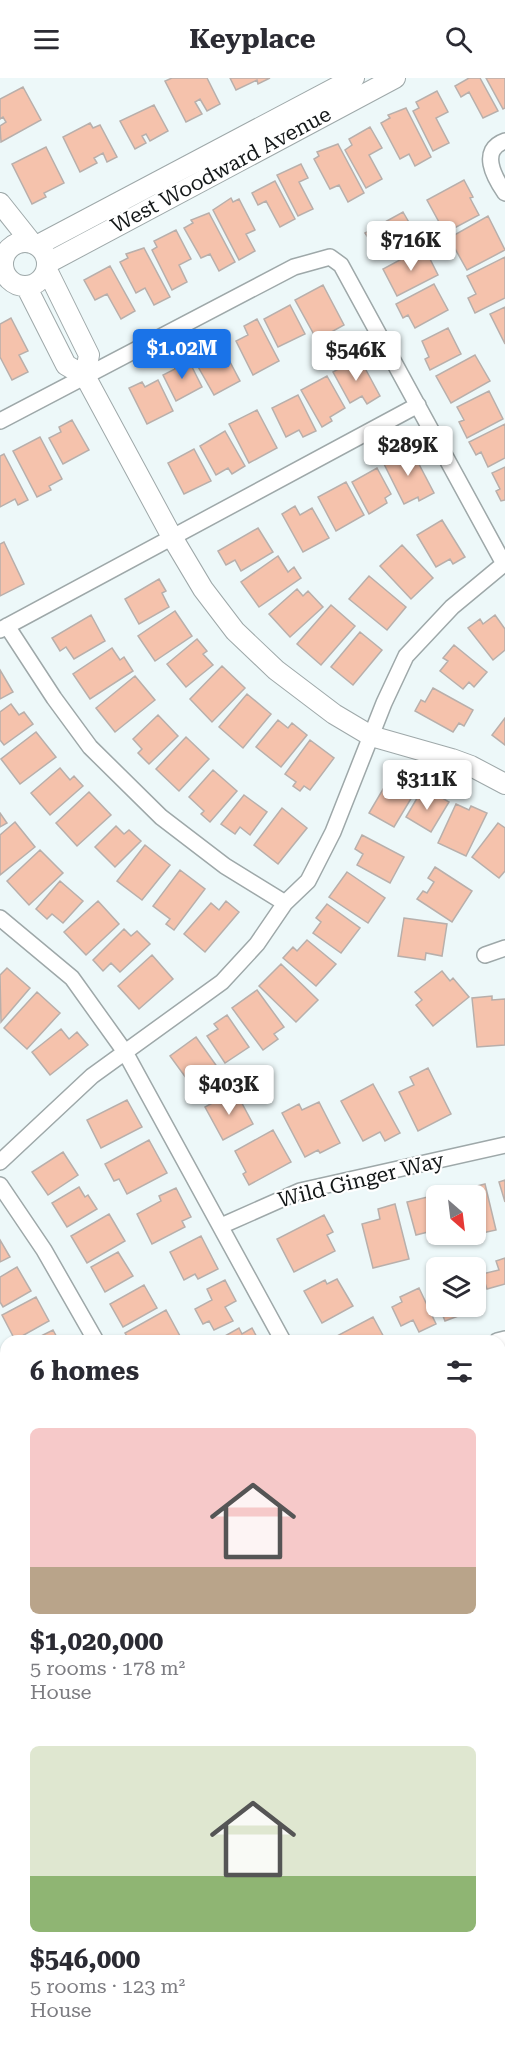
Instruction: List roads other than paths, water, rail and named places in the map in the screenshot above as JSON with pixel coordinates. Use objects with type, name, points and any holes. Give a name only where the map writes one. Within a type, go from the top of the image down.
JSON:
[{"type":"street","name":"West Woodward Avenue","points":[[34,243],[354,78]]},
{"type":"street","name":"West Woodward Avenue","points":[[47,267],[395,78]]},
{"type":"street","points":[[505,141],[498,143],[491,153],[490,164],[505,193]]},
{"type":"street","points":[[0,203],[34,243],[43,250],[47,267],[89,355],[85,376]]},
{"type":"street","points":[[34,243],[16,243],[2,254],[5,272],[66,365],[85,376],[172,537],[203,589],[235,631],[276,670],[334,714],[371,736],[452,759],[505,784]]},
{"type":"street","points":[[0,420],[294,267],[330,257],[341,265],[504,563],[452,607],[406,656],[333,832],[308,881],[285,903],[257,944],[222,982],[125,1052],[62,1103],[0,1162]]},
{"type":"street","points":[[13,286],[39,281],[47,267]]},
{"type":"street","points":[[285,903],[225,866],[160,817],[90,747],[3,628],[418,405]]},
{"type":"street","points":[[0,918],[72,978],[125,1052],[280,1335]]},
{"type":"street","points":[[485,955],[505,948]]},
{"type":"street","name":"Wild Ginger Way","points":[[221,1226],[300,1191],[505,1144]]},
{"type":"street","points":[[0,1185],[44,1250],[93,1335]]}]
